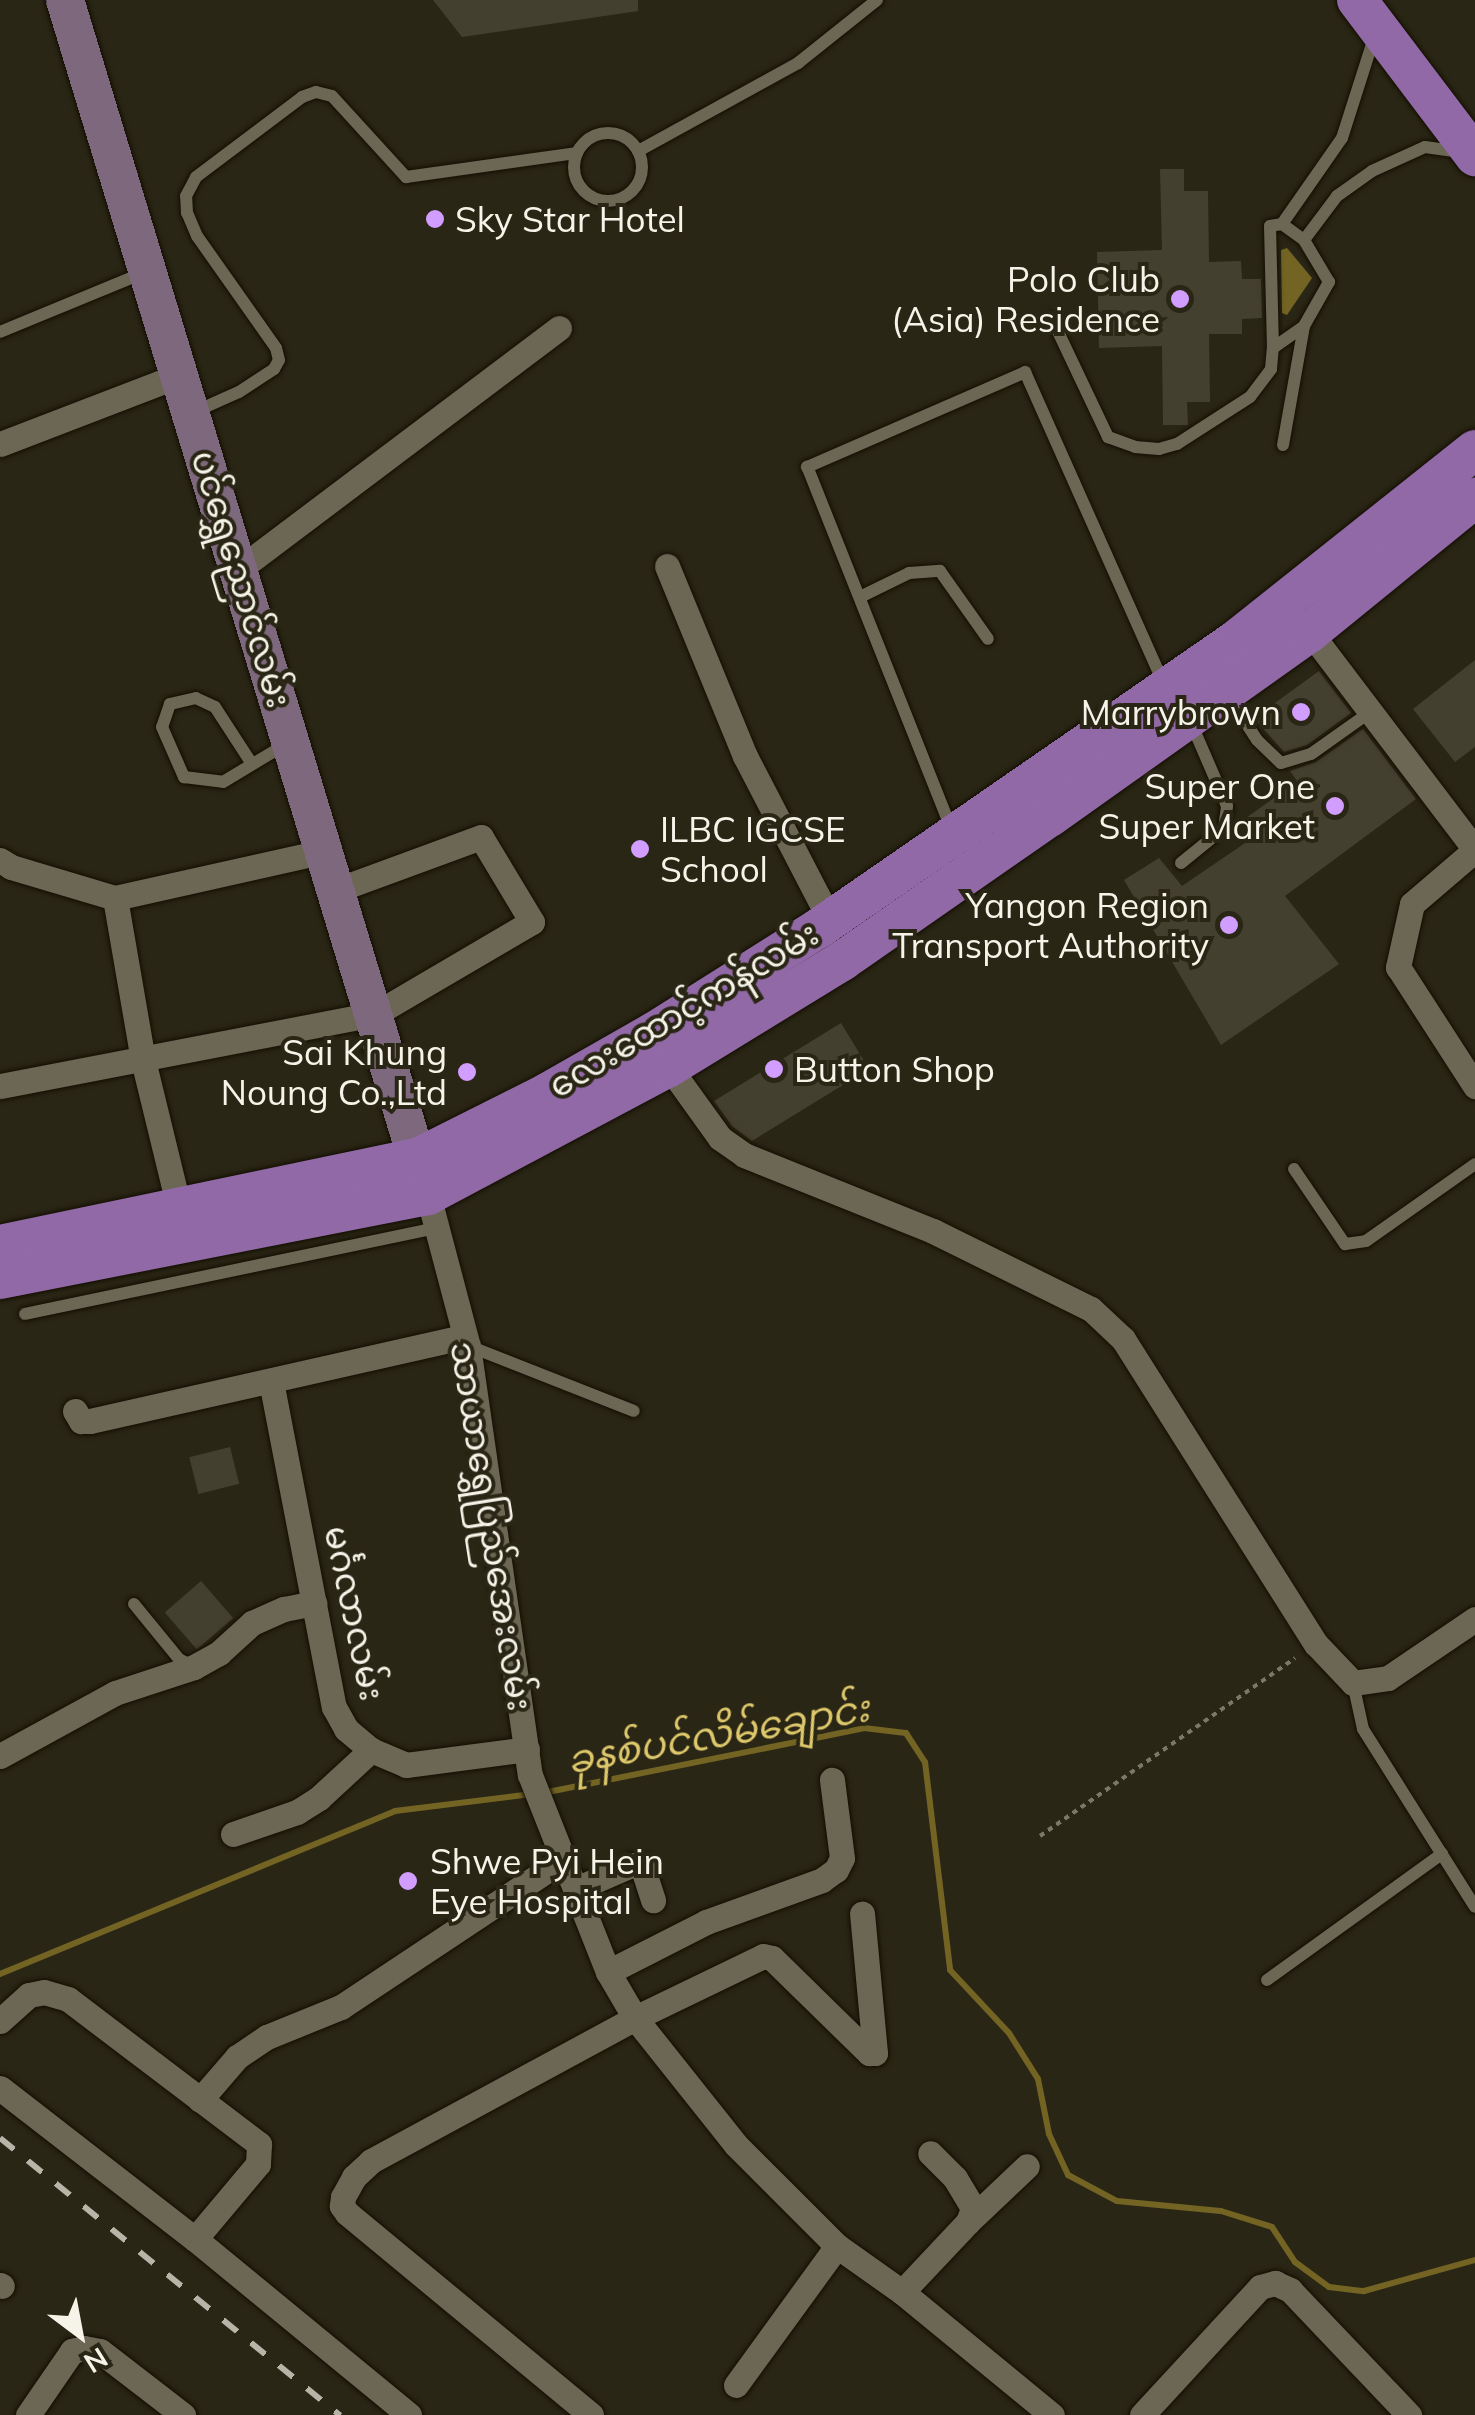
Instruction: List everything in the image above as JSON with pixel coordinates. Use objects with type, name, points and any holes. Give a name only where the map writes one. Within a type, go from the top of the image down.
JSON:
[{"type":"main road","points":[[1367,13],[1474,155]]},
{"type":"main road","name":"လေးထောင့်ကန်လမ်း","points":[[428,1193],[654,1032],[824,924],[954,835],[1202,683],[1299,617],[1469,464]]},
{"type":"main road","name":"လေးထောင့်ကန်လမ်း","points":[[1,1268],[164,1223],[428,1193],[670,1067],[842,961],[1202,683]]},
{"type":"main road","points":[[824,924],[842,961]]},
{"type":"street","name":"ပင်ရွှေညောင်လမ်း","points":[[65,0],[428,1193]]},
{"type":"street","points":[[238,570],[560,328]]},
{"type":"street","points":[[0,444],[180,375]]},
{"type":"street","points":[[667,566],[746,756],[824,924]]},
{"type":"street","points":[[1299,617],[1474,850],[1412,904],[1398,967],[1475,1086]]},
{"type":"street","points":[[0,1086],[375,1014],[532,922],[481,837],[337,890]]},
{"type":"street","points":[[0,860],[10,867],[115,898],[325,851]]},
{"type":"street","points":[[115,898],[143,1060],[164,1223]]},
{"type":"street","points":[[670,1067],[720,1138],[744,1154],[933,1232],[1091,1310],[1123,1339],[1316,1644],[1353,1684],[1388,1678],[1475,1619]]},
{"type":"street","name":"သာယာရွှေပြည်အေးလမ်း","points":[[428,1193],[466,1341],[529,1762],[561,1861],[608,1972],[634,2018],[736,2144],[837,2246],[902,2292],[1052,2415]]},
{"type":"street","points":[[75,1411],[81,1422],[90,1422],[466,1341]]},
{"type":"street","name":"မင်္ဂလာလမ်း","points":[[271,1381],[334,1706],[346,1729],[371,1750],[406,1764],[529,1762]]},
{"type":"street","points":[[0,1756],[115,1693],[194,1667],[218,1653],[252,1623],[284,1609],[314,1603]]},
{"type":"street","points":[[233,1834],[308,1805],[371,1750]]},
{"type":"street","points":[[608,1972],[706,1922],[822,1880],[836,1870],[842,1858],[832,1780]]},
{"type":"street","points":[[200,2100],[236,2057],[267,2037],[341,2008],[561,1861]]},
{"type":"street","points":[[576,1889],[631,1866],[642,1866],[653,1900]]},
{"type":"street","points":[[591,2415],[342,2206],[354,2177],[372,2161],[634,2018],[756,1960],[772,1958],[869,2054],[875,2053],[862,1914]]},
{"type":"street","points":[[0,2021],[29,1995],[44,1992],[68,1999],[259,2144],[261,2155],[195,2239]]},
{"type":"street","points":[[0,2088],[195,2239],[409,2415]]},
{"type":"street","points":[[930,2152],[973,2208],[968,2222]]},
{"type":"street","points":[[902,2292],[1027,2166]]},
{"type":"street","points":[[736,2385],[837,2246]]},
{"type":"street","points":[[1142,2415],[1260,2287],[1275,2283],[1290,2290],[1409,2415]]},
{"type":"street","points":[[28,2415],[72,2351],[100,2351],[183,2415]]},
{"type":"lane","points":[[638,150],[798,63],[876,0]]},
{"type":"lane","points":[[1282,224],[1342,138],[1367,13]]},
{"type":"lane","points":[[192,413],[239,392],[274,369],[279,360],[276,348],[197,236],[186,213],[186,196],[196,177],[302,97],[316,92],[332,96],[406,177],[577,153],[601,134],[622,136],[638,150],[639,181],[624,197],[594,198],[578,184],[577,153]]},
{"type":"lane","points":[[1304,240],[1337,196],[1372,171],[1425,147],[1474,155]]},
{"type":"lane","points":[[1052,320],[1108,437],[1134,448],[1177,444],[1250,397],[1271,369],[1270,226],[1282,224],[1304,240],[1330,282],[1304,326],[1283,445]]},
{"type":"lane","points":[[0,332],[150,270]]},
{"type":"lane","points":[[1273,348],[1304,326]]},
{"type":"lane","points":[[954,835],[807,467],[1026,372],[1202,683],[1256,740],[1281,762],[1311,754],[1370,712]]},
{"type":"lane","points":[[860,597],[909,573],[940,572],[988,639]]},
{"type":"lane","points":[[1181,863],[1224,828],[1227,806],[1202,683]]},
{"type":"lane","points":[[252,764],[215,707],[196,698],[170,704],[162,727],[184,777],[223,782],[292,741]]},
{"type":"lane","points":[[1294,1169],[1345,1244],[1366,1241],[1475,1164]]},
{"type":"lane","points":[[25,1314],[428,1193]]},
{"type":"lane","points":[[466,1341],[634,1411]]},
{"type":"lane","points":[[134,1604],[179,1659],[194,1667]]},
{"type":"lane","points":[[1353,1684],[1364,1729],[1475,1907]]},
{"type":"lane","points":[[1267,1980],[1442,1854]]},
{"type":"path","points":[[1040,1836],[1316,1644]]},
{"type":"shaded area","points":[[1287,248],[1312,278],[1287,315],[1282,313],[1281,250]]},
{"type":"building","points":[[433,0],[638,0],[638,11],[462,37]]},
{"type":"building","name":"Polo Club (Asia) Residence","points":[[1160,169],[1184,169],[1184,191],[1208,191],[1209,262],[1241,261],[1242,279],[1261,279],[1262,318],[1242,319],[1242,334],[1209,334],[1210,402],[1187,402],[1188,425],[1163,425],[1162,346],[1099,348],[1097,252],[1162,250]]},
{"type":"building","points":[[1475,660],[1475,747],[1455,762],[1413,709]]},
{"type":"building","name":"Marrybrown","points":[[1319,671],[1351,713],[1307,745],[1284,752],[1254,718]]},
{"type":"building","name":"Yangon Region Transport Authority","points":[[1363,729],[1416,799],[1285,896],[1339,964],[1221,1045],[1124,880],[1159,858],[1182,886],[1254,837],[1242,821],[1297,781],[1290,771],[1316,762]]},
{"type":"building","points":[[841,1023],[869,1069],[752,1141],[732,1126],[714,1101]]},
{"type":"building","points":[[230,1447],[239,1484],[198,1494],[189,1457]]},
{"type":"building","points":[[201,1581],[233,1618],[197,1649],[165,1612]]},
{"type":"waterway","name":"ခုနစ်ပင်လိမ်ချောင်း","points":[[543,1793],[864,1728],[906,1733],[925,1762],[950,1970],[1009,2033],[1038,2079],[1049,2134],[1068,2175],[1117,2201],[1221,2211],[1272,2227],[1295,2262],[1329,2287],[1364,2291],[1475,2260]]},
{"type":"waterway","name":"ခုနစ်ပင်လိမ်ချောင်း","points":[[0,1974],[395,1811],[531,1794]]},
{"type":"railway","points":[[0,2138],[340,2415]]},
{"type":"place","name":"Sky Star Hotel","points":[[435,219]]},
{"type":"place","name":"Polo Club (Asia) Residence","points":[[1180,299]]},
{"type":"place","name":"Marrybrown","points":[[1301,712]]},
{"type":"place","name":"Super One Super Market","points":[[1335,806]]},
{"type":"place","name":"ILBC IGCSE School","points":[[640,849]]},
{"type":"place","name":"Yangon Region Transport Authority","points":[[1229,925]]},
{"type":"place","name":"Button Shop","points":[[774,1069]]},
{"type":"place","name":"Sai Khung Noung Co.,Ltd","points":[[467,1072]]},
{"type":"place","name":"Shwe Pyi Hein Eye Hospital","points":[[408,1881]]}]
